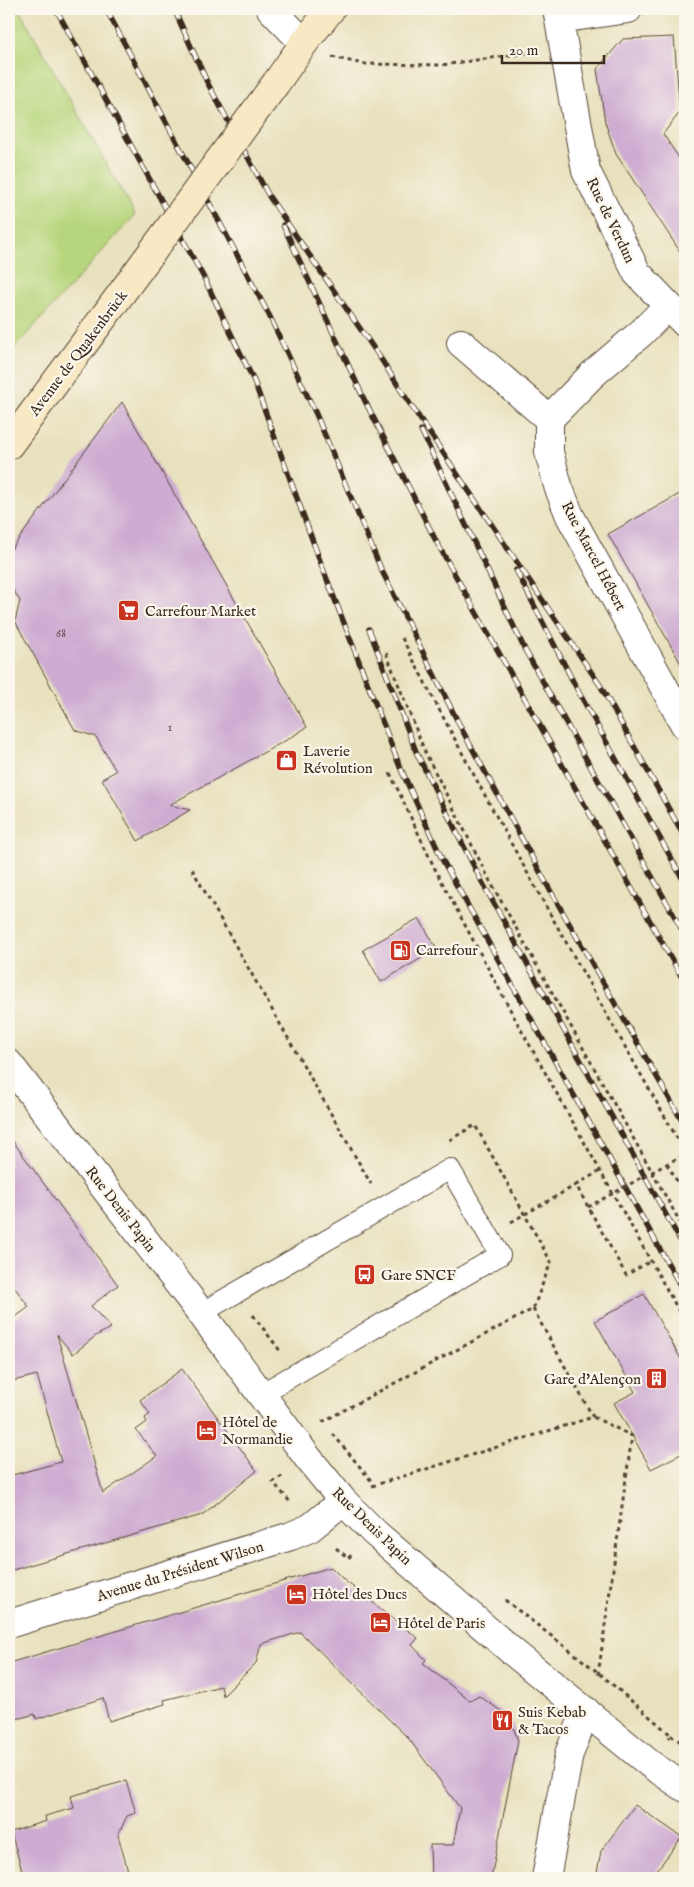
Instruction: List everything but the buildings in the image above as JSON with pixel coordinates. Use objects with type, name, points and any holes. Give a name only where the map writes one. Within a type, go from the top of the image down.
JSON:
[{"type":"main road","points":[[304,43],[331,9]]},
{"type":"main road","name":"Avenue de Quakenbrück","points":[[9,445],[276,84],[304,43]]},
{"type":"street","points":[[271,9],[304,43]]},
{"type":"street","points":[[558,14],[628,9]]},
{"type":"street","name":"Rue de Verdun","points":[[558,14],[586,171],[637,273],[677,315]]},
{"type":"street","points":[[461,342],[549,419],[593,374],[641,333],[677,315]]},
{"type":"street","name":"Rue Marcel Hébert","points":[[549,419],[549,452],[558,486],[570,516],[685,725]]},
{"type":"street","name":"Rue Denis Papin","points":[[9,1064],[201,1313],[342,1501],[375,1533],[506,1647],[650,1764],[685,1788]]},
{"type":"street","name":"Avenue du Président Wilson","points":[[9,1624],[291,1536],[310,1528],[342,1501]]},
{"type":"street","points":[[546,1878],[569,1754],[586,1711]]},
{"type":"lane","points":[[201,1313],[450,1169],[500,1255],[261,1394]]},
{"type":"path","points":[[304,43],[330,57],[362,64],[442,65],[535,52]]},
{"type":"path","points":[[402,638],[541,898],[685,1153],[588,1207]]},
{"type":"path","points":[[386,653],[425,752],[491,883],[685,1231]]},
{"type":"path","points":[[390,773],[435,869],[519,1026],[685,1322]]},
{"type":"path","points":[[192,869],[372,1186]]},
{"type":"path","points":[[667,1164],[685,1195]]},
{"type":"path","points":[[488,1236],[600,1171]]},
{"type":"path","points":[[576,1185],[626,1275],[651,1261]]},
{"type":"path","points":[[235,1292],[282,1354],[292,1375]]},
{"type":"path","points":[[326,1426],[322,1420],[533,1309],[593,1417],[632,1436],[599,1673],[586,1711]]},
{"type":"path","points":[[342,1501],[375,1485],[593,1417]]},
{"type":"path","points":[[331,1432],[375,1485]]},
{"type":"path","points":[[671,1735],[685,1745]]},
{"type":"green space","points":[[9,9],[19,9],[135,215],[9,354]]},
{"type":"railway","points":[[56,9],[204,278],[254,381],[323,569],[400,767],[443,861],[685,1294]]},
{"type":"railway","points":[[106,9],[269,315],[316,414],[381,569],[461,728],[550,890],[685,1126]]},
{"type":"railway","points":[[174,9],[207,82],[270,198],[379,356],[600,685],[685,838]]},
{"type":"railway","points":[[283,225],[364,399],[436,541],[685,983]]},
{"type":"railway","points":[[421,430],[525,650],[685,935]]},
{"type":"railway","points":[[516,570],[578,691],[685,883]]},
{"type":"railway","points":[[369,629],[417,754],[481,880],[685,1249]]},
{"type":"place","name":"Carrefour Market","points":[[129,611]]},
{"type":"place","name":"Laverie Révolution","points":[[287,760]]},
{"type":"place","name":"Carrefour","points":[[400,950]]},
{"type":"place","name":"Gare SNCF","points":[[365,1275]]},
{"type":"place","name":"Gare d'Alençon","points":[[657,1379]]},
{"type":"place","name":"Hôtel de Normandie","points":[[206,1431]]},
{"type":"place","name":"Hôtel des Ducs","points":[[296,1594]]},
{"type":"place","name":"Hôtel de Paris","points":[[381,1623]]},
{"type":"place","name":"Suis Kebab & Tacos","points":[[502,1721]]}]
